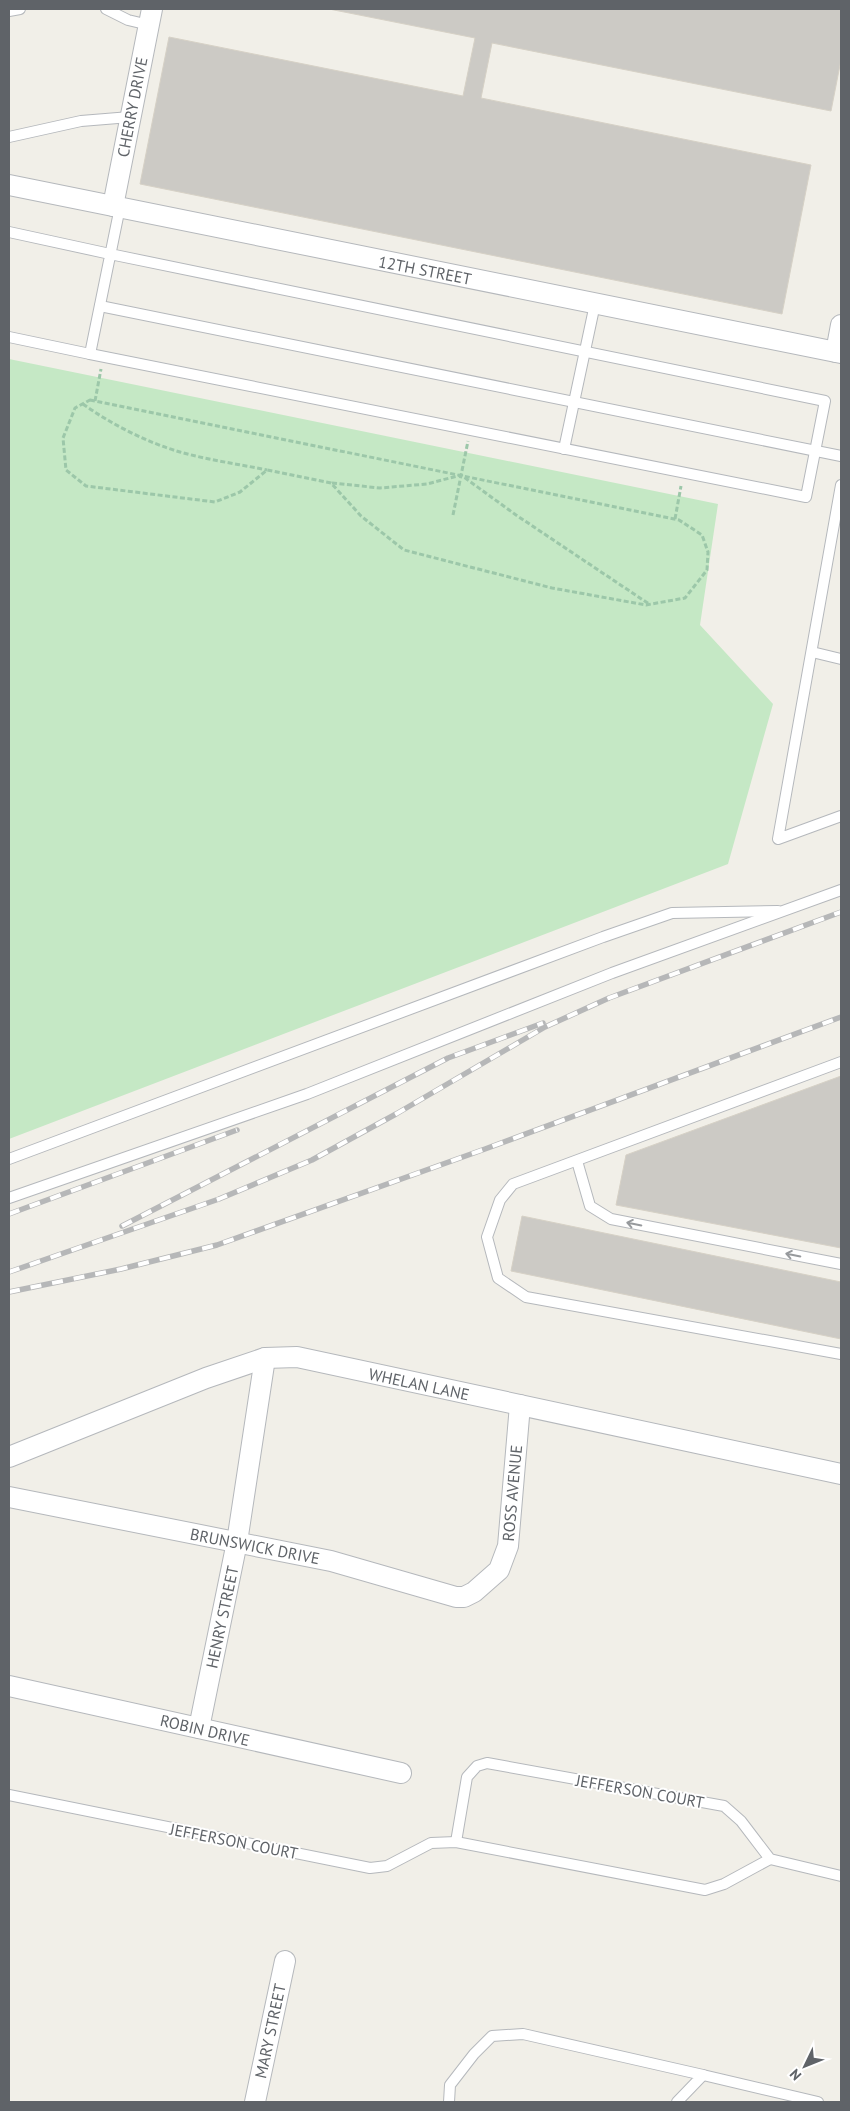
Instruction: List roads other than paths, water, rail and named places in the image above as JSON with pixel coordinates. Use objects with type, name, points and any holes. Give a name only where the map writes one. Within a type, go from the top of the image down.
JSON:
[{"type":"street","name":"CHERRY DRIVE","points":[[116,206],[130,117],[151,17]]},
{"type":"street","name":"12TH STREET","points":[[9,185],[838,352]]},
{"type":"street","points":[[838,352],[841,324]]},
{"type":"street","name":"WHELAN LANE","points":[[9,1457],[206,1378],[265,1358],[297,1357],[841,1474]]},
{"type":"street","name":"HENRY STREET","points":[[199,1728],[237,1542],[265,1358]]},
{"type":"street","name":"ROSS AVENUE","points":[[493,1576],[499,1570],[508,1546],[520,1405]]},
{"type":"street","name":"BRUNSWICK DRIVE","points":[[9,1497],[331,1561],[456,1597],[474,1592],[493,1576]]},
{"type":"street","name":"ROBIN DRIVE","points":[[9,1686],[400,1773]]},
{"type":"street","name":"MARY STREET","points":[[255,2102],[285,1960]]},
{"type":"lane","points":[[9,11],[20,9]]},
{"type":"lane","points":[[106,9],[128,20],[151,17]]},
{"type":"lane","points":[[9,137],[81,121],[130,117]]},
{"type":"lane","points":[[90,354],[110,254],[116,206]]},
{"type":"lane","points":[[9,232],[825,401],[806,497],[9,337]]},
{"type":"lane","points":[[564,449],[595,304]]},
{"type":"lane","points":[[100,306],[841,456]]},
{"type":"lane","points":[[841,485],[778,839],[841,816]]},
{"type":"lane","points":[[812,652],[841,659]]},
{"type":"lane","points":[[9,1198],[307,1094],[612,973],[841,890]]},
{"type":"lane","points":[[9,1159],[594,940],[672,913],[789,910]]},
{"type":"lane","points":[[841,1062],[514,1184],[500,1200],[487,1237],[498,1278],[526,1298],[841,1354]]},
{"type":"lane","points":[[577,1160],[590,1206],[610,1219],[841,1264]]},
{"type":"lane","name":"JEFFERSON COURT","points":[[9,1796],[370,1868],[387,1866],[431,1843],[456,1842],[705,1890],[724,1884],[770,1859],[741,1821],[724,1806],[487,1763],[477,1766],[467,1777],[456,1842]]},
{"type":"lane","points":[[770,1859],[841,1876]]},
{"type":"lane","points":[[449,2102],[450,2085],[474,2054],[492,2036],[522,2034],[818,2102]]},
{"type":"lane","points":[[676,2102],[703,2075]]},
{"type":"railway","points":[[9,1272],[219,1199],[312,1160],[396,1114],[545,1027],[609,998],[841,912]]},
{"type":"railway","points":[[9,1292],[121,1269],[217,1245],[485,1149],[841,1017]]},
{"type":"railway","points":[[122,1226],[448,1058],[543,1023]]},
{"type":"railway","points":[[9,1214],[237,1130]]}]
